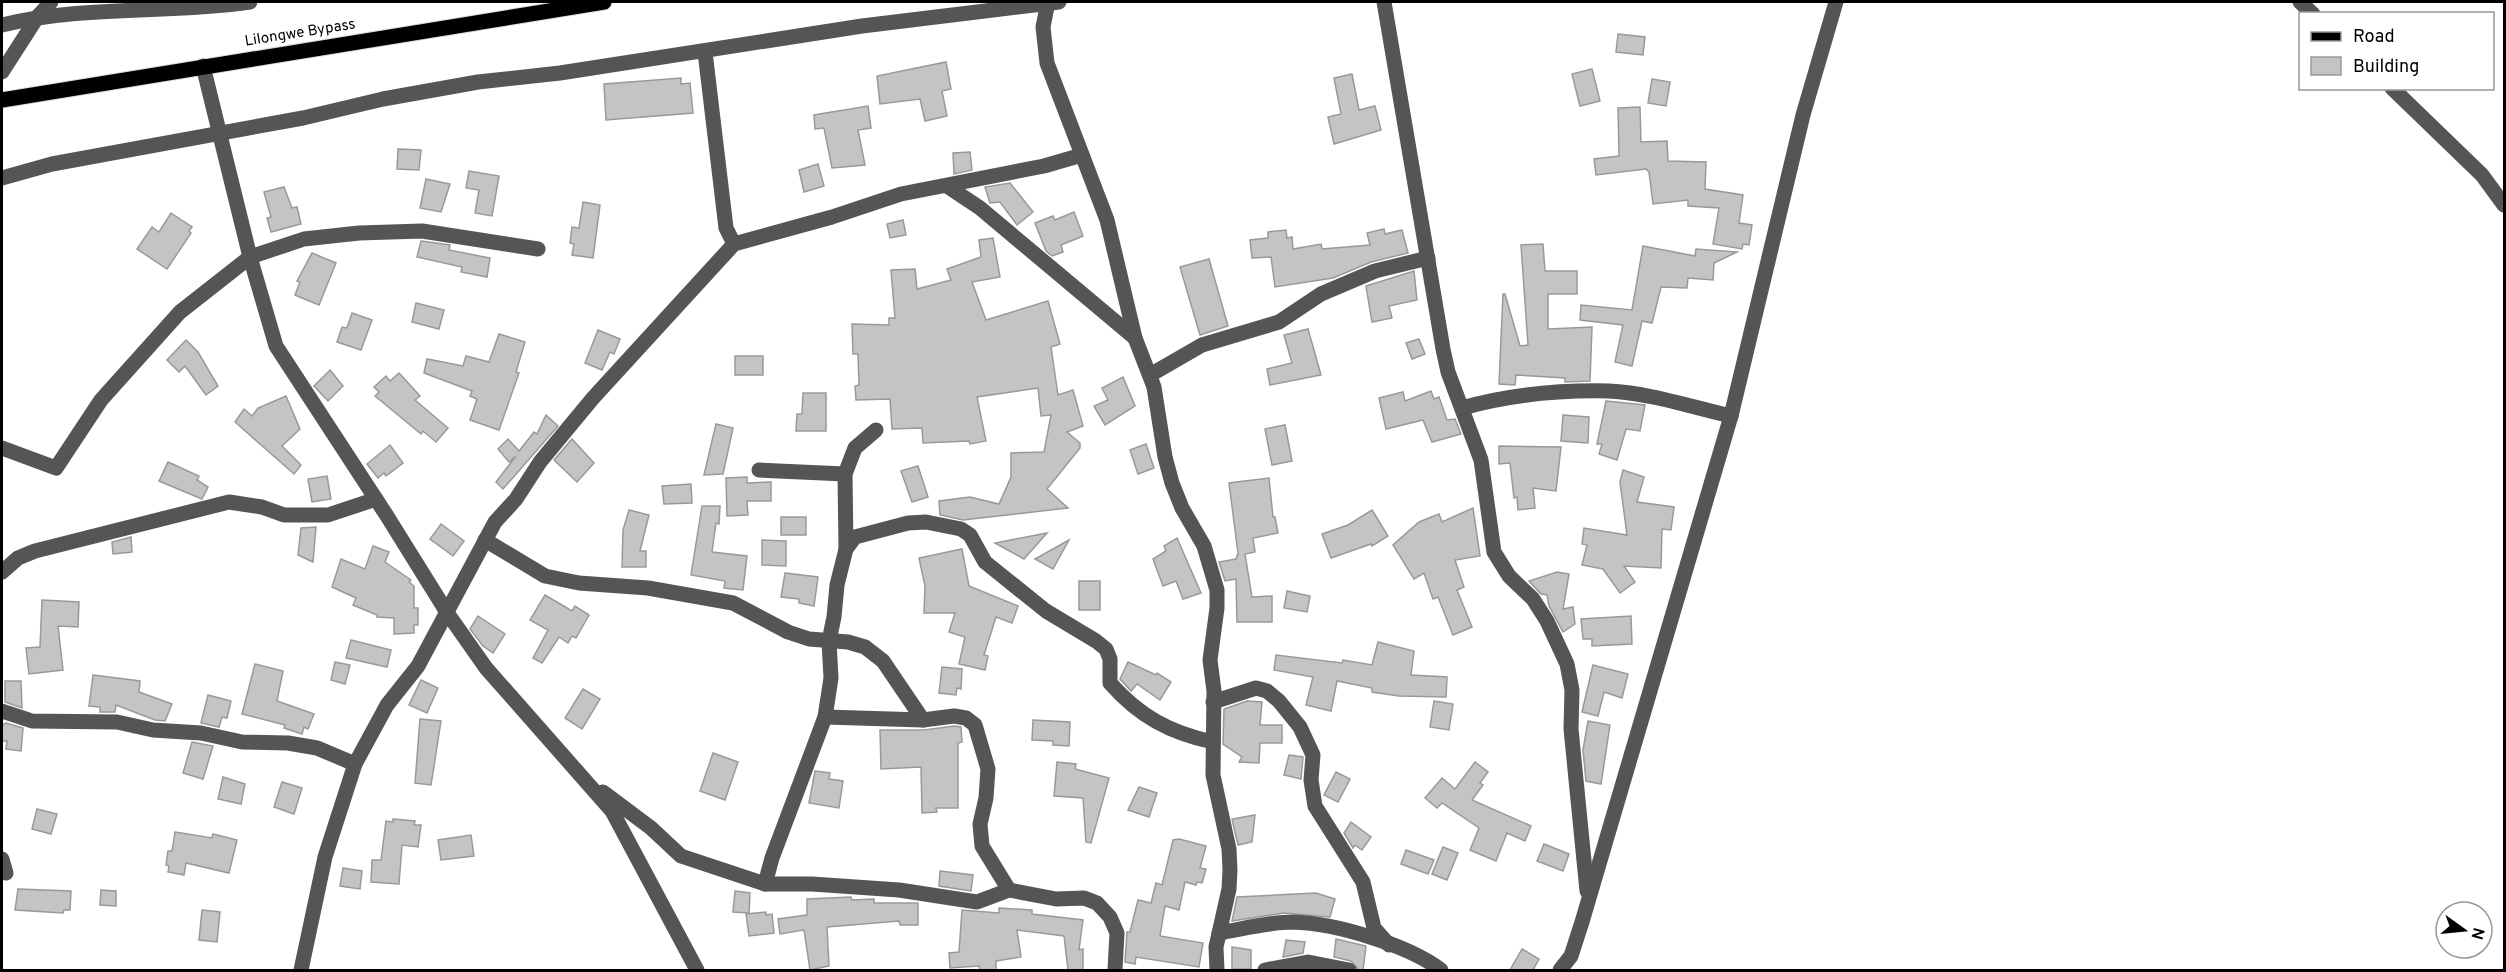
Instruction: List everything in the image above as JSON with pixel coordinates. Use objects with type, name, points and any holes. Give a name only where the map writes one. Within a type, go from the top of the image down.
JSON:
[{"type":"main road","name":"Lilongwe Bypass","points":[[2,100],[604,2]]},
{"type":"street","points":[[2,72],[38,16],[51,2]]},
{"type":"street","points":[[2,25],[38,16],[209,8],[250,2]]},
{"type":"street","points":[[2,178],[52,164],[303,118],[383,99],[478,82],[705,52],[873,25],[1052,2],[1043,27],[1047,63],[1107,220],[1135,338],[1150,375],[1172,483],[1182,508],[1204,546],[1217,590],[1218,608],[1210,644],[1213,775],[1229,849],[1230,870],[1219,933],[1217,970]]},
{"type":"street","points":[[1384,2],[1448,372],[1481,460],[1494,552],[1509,576],[1533,599],[1547,621],[1567,664],[1572,690],[1571,729],[1588,900]]},
{"type":"street","points":[[1560,970],[1571,956],[1731,416],[1803,115],[1836,2]]},
{"type":"street","points":[[705,52],[726,228],[734,244]]},
{"type":"street","points":[[203,66],[250,257],[276,346],[376,499],[447,614],[486,668],[612,811],[697,970]]},
{"type":"street","points":[[2394,90],[2482,175],[2505,205]]},
{"type":"street","points":[[301,970],[325,857],[355,764],[387,705],[418,666],[485,540],[503,511],[516,499],[540,462],[593,398],[734,244],[832,217],[901,194],[947,186],[1082,154]]},
{"type":"street","points":[[947,186],[980,208],[1135,338]]},
{"type":"street","points":[[2,448],[56,468],[101,400],[180,312],[250,257],[304,239],[359,233],[422,231],[538,249]]},
{"type":"street","points":[[1150,375],[1202,345],[1279,322],[1321,294],[1375,271],[1428,258]]},
{"type":"street","points":[[1462,408],[1501,398],[1609,391],[1643,396],[1731,416]]},
{"type":"street","points":[[765,884],[772,858],[825,717],[831,678],[829,641],[837,585],[846,549],[845,474],[855,448],[876,430]]},
{"type":"street","points":[[759,470],[845,474]]},
{"type":"street","points":[[2,572],[18,558],[34,551],[229,502],[262,507],[284,515],[328,514],[376,499]]},
{"type":"street","points":[[846,549],[855,537],[908,523],[926,522],[962,529],[970,535],[985,562],[1046,611],[1096,640],[1106,650],[1110,659],[1110,683],[1122,697],[1164,728],[1213,742]]},
{"type":"street","points":[[485,540],[545,576],[579,583],[648,588],[733,603],[788,632],[809,639],[848,642],[874,651],[897,679],[923,720]]},
{"type":"street","points":[[1213,702],[1256,688],[1267,691],[1279,701],[1300,727],[1313,755],[1311,780],[1315,806],[1362,882],[1374,928],[1389,945]]},
{"type":"street","points":[[2,711],[32,721],[117,722],[153,730],[201,733],[242,742],[288,743],[317,748],[355,764]]},
{"type":"street","points":[[825,717],[923,720],[954,716],[966,718],[975,725],[988,769],[986,798],[980,824],[982,846],[1009,890]]},
{"type":"street","points":[[584,778],[643,821],[681,856],[765,884],[812,884],[880,889],[977,902],[1009,890],[1056,899],[1084,898],[1097,903],[1110,917],[1118,933],[1115,970]]},
{"type":"street","points":[[1219,933],[1292,922],[1362,934],[1441,970]]},
{"type":"street","points":[[1265,970],[1308,962],[1349,970]]},
{"type":"building","points":[[1618,34],[1645,37],[1643,55],[1616,52]]},
{"type":"building","points":[[946,62],[951,89],[942,91],[947,116],[925,121],[920,99],[880,104],[877,76]]},
{"type":"building","points":[[1592,69],[1600,101],[1580,106],[1572,74]]},
{"type":"building","points":[[1352,74],[1359,110],[1375,106],[1381,130],[1334,144],[1328,117],[1341,114],[1334,78]]},
{"type":"building","points":[[681,78],[681,84],[690,83],[693,113],[606,120],[604,84]]},
{"type":"building","points":[[1652,79],[1670,82],[1666,106],[1648,103]]},
{"type":"building","points":[[868,106],[871,128],[858,130],[865,165],[832,168],[824,128],[815,129],[814,115]]},
{"type":"building","points":[[1640,107],[1641,142],[1667,141],[1668,161],[1706,162],[1705,189],[1743,195],[1739,223],[1752,225],[1749,245],[1743,244],[1742,249],[1713,244],[1719,208],[1688,206],[1688,200],[1653,204],[1649,172],[1646,169],[1596,175],[1594,159],[1619,156],[1618,108]]},
{"type":"building","points":[[398,149],[421,150],[419,170],[397,169]]},
{"type":"building","points":[[970,152],[972,170],[954,174],[953,153]]},
{"type":"building","points":[[818,164],[824,186],[804,192],[799,170]]},
{"type":"building","points":[[469,171],[499,176],[492,216],[475,213],[479,190],[466,188]]},
{"type":"building","points":[[426,179],[450,184],[441,212],[420,208]]},
{"type":"building","points":[[1010,183],[1033,212],[1017,225],[1000,202],[990,203],[985,187]]},
{"type":"building","points":[[284,187],[292,208],[297,207],[301,224],[271,232],[267,218],[271,217],[264,192]]},
{"type":"building","points":[[583,202],[600,205],[593,258],[572,255],[574,244],[570,243],[572,227],[579,228]]},
{"type":"building","points":[[1074,212],[1083,236],[1061,245],[1063,252],[1052,256],[1046,251],[1035,223],[1053,216],[1055,220]]},
{"type":"building","points":[[171,213],[192,227],[189,231],[191,233],[167,269],[137,249],[152,227],[159,232]]},
{"type":"building","points":[[903,220],[906,235],[890,238],[887,224]]},
{"type":"building","points":[[1384,229],[1385,234],[1402,230],[1408,253],[1371,262],[1333,278],[1275,287],[1271,257],[1252,258],[1250,240],[1268,238],[1268,232],[1286,230],[1287,238],[1292,237],[1293,249],[1321,244],[1322,249],[1370,245],[1367,233]]},
{"type":"building","points":[[993,238],[1000,277],[972,282],[986,320],[1048,301],[1060,344],[1051,347],[1058,395],[1073,390],[1083,426],[1067,432],[1080,443],[1080,448],[1047,489],[1068,508],[963,520],[940,515],[939,501],[970,497],[999,504],[1011,477],[1011,453],[1044,452],[1051,415],[1041,416],[1038,388],[977,397],[986,441],[970,444],[969,441],[923,443],[922,428],[892,429],[890,399],[856,400],[855,386],[859,385],[858,354],[853,354],[852,324],[889,325],[889,318],[895,318],[891,270],[915,269],[917,289],[951,280],[947,269],[981,257],[979,240]]},
{"type":"building","points":[[421,241],[450,245],[449,250],[490,258],[487,277],[461,272],[462,267],[417,257]]},
{"type":"building","points":[[1543,244],[1545,271],[1577,271],[1577,294],[1548,294],[1548,329],[1592,327],[1590,381],[1565,382],[1565,378],[1516,375],[1515,385],[1499,384],[1503,294],[1505,294],[1520,346],[1528,345],[1521,245]]},
{"type":"building","points":[[1643,246],[1695,256],[1696,249],[1737,252],[1714,263],[1713,280],[1688,278],[1687,288],[1661,287],[1652,323],[1642,321],[1632,366],[1615,362],[1623,325],[1580,320],[1581,305],[1632,310]]},
{"type":"building","points":[[312,253],[336,263],[319,305],[295,295],[300,282],[297,281]]},
{"type":"building","points":[[1209,259],[1228,326],[1200,335],[1180,267]]},
{"type":"building","points":[[1414,271],[1417,300],[1389,306],[1392,318],[1372,322],[1366,286]]},
{"type":"building","points":[[416,303],[444,310],[439,329],[412,322]]},
{"type":"building","points":[[352,313],[372,320],[361,350],[337,342],[342,327],[347,328]]},
{"type":"building","points":[[1308,329],[1321,375],[1270,385],[1267,369],[1292,363],[1284,335]]},
{"type":"building","points":[[598,330],[620,339],[614,354],[610,352],[602,370],[585,363]]},
{"type":"building","points":[[499,334],[525,342],[516,372],[519,373],[499,430],[470,420],[477,399],[470,396],[472,391],[424,373],[427,359],[463,366],[466,356],[489,362]]},
{"type":"building","points":[[1419,339],[1425,354],[1412,359],[1406,343]]},
{"type":"building","points":[[186,340],[198,352],[218,386],[206,395],[185,366],[179,372],[167,360]]},
{"type":"building","points":[[735,356],[763,356],[763,375],[735,375]]},
{"type":"building","points":[[330,370],[343,386],[328,401],[314,386]]},
{"type":"building","points":[[399,373],[420,396],[415,400],[448,428],[436,442],[423,431],[421,434],[375,396],[379,392],[374,387],[386,376],[390,381]]},
{"type":"building","points":[[1123,377],[1135,406],[1105,425],[1094,406],[1108,400],[1102,388]]},
{"type":"building","points":[[1431,391],[1434,399],[1439,397],[1447,420],[1455,419],[1461,434],[1432,442],[1423,420],[1386,429],[1379,398],[1403,392],[1405,401]]},
{"type":"building","points":[[803,393],[826,393],[826,431],[796,431],[797,414],[802,414]]},
{"type":"building","points":[[286,396],[300,429],[282,446],[301,465],[294,474],[235,422],[244,409],[252,416],[258,408]]},
{"type":"building","points":[[1606,401],[1645,405],[1640,431],[1626,429],[1617,460],[1599,454],[1602,444],[1597,444]]},
{"type":"building","points":[[546,415],[558,426],[503,489],[496,482],[516,456],[509,462],[498,449],[508,439],[519,451],[534,432],[537,434]]},
{"type":"building","points":[[1563,415],[1589,417],[1588,443],[1561,441]]},
{"type":"building","points":[[716,424],[733,428],[723,474],[704,475]]},
{"type":"building","points":[[1285,425],[1292,461],[1272,465],[1265,429]]},
{"type":"building","points":[[572,439],[594,463],[577,482],[554,460]]},
{"type":"building","points":[[1146,444],[1154,468],[1138,474],[1130,450]]},
{"type":"building","points":[[390,445],[403,463],[386,476],[384,473],[378,478],[367,464]]},
{"type":"building","points":[[1499,446],[1561,447],[1556,491],[1533,488],[1535,508],[1518,510],[1517,497],[1514,498],[1510,463],[1499,464]]},
{"type":"building","points":[[168,462],[199,476],[197,480],[208,487],[202,499],[159,481]]},
{"type":"building","points":[[918,466],[928,497],[912,502],[901,471]]},
{"type":"building","points":[[1623,470],[1644,477],[1637,502],[1674,507],[1671,530],[1662,529],[1661,568],[1624,566],[1635,582],[1620,593],[1603,569],[1582,565],[1587,545],[1582,544],[1584,528],[1627,535],[1620,482]]},
{"type":"building","points":[[327,476],[331,499],[312,502],[308,479]]},
{"type":"building","points":[[747,477],[747,483],[771,482],[771,501],[747,501],[748,515],[727,516],[726,478]]},
{"type":"building","points":[[1269,478],[1273,517],[1275,517],[1278,533],[1253,538],[1255,552],[1245,554],[1252,597],[1272,596],[1272,622],[1237,622],[1236,579],[1225,581],[1219,562],[1236,559],[1238,553],[1229,483]]},
{"type":"building","points":[[691,484],[692,503],[664,504],[662,486]]},
{"type":"building","points":[[702,506],[720,506],[719,524],[716,523],[712,552],[747,556],[743,590],[724,588],[725,581],[691,575]]},
{"type":"building","points":[[1473,508],[1480,556],[1455,560],[1464,587],[1457,590],[1472,627],[1453,635],[1438,597],[1433,599],[1424,573],[1414,579],[1393,545],[1419,522],[1439,514],[1442,522]]},
{"type":"building","points":[[629,510],[649,515],[640,551],[646,551],[646,567],[622,567],[623,530]]},
{"type":"building","points":[[1372,510],[1388,536],[1372,546],[1371,544],[1331,558],[1322,534],[1348,525]]},
{"type":"building","points":[[781,517],[806,517],[806,535],[781,535]]},
{"type":"building","points":[[441,524],[464,541],[453,556],[430,539]]},
{"type":"building","points":[[316,527],[313,562],[298,555],[301,528]]},
{"type":"building","points":[[1047,533],[1024,559],[995,543]]},
{"type":"building","points":[[131,537],[132,552],[113,554],[112,542]]},
{"type":"building","points":[[1177,538],[1201,593],[1183,599],[1176,581],[1163,586],[1153,559],[1166,551],[1164,546]]},
{"type":"building","points":[[762,540],[786,541],[786,566],[762,565]]},
{"type":"building","points":[[1069,540],[1053,569],[1035,559]]},
{"type":"building","points":[[373,546],[389,552],[385,562],[411,580],[409,582],[414,586],[414,608],[418,608],[418,625],[414,625],[414,633],[394,634],[394,618],[377,617],[353,605],[356,598],[332,587],[341,559],[365,569]]},
{"type":"building","points":[[962,549],[969,586],[1018,606],[1012,623],[996,617],[984,655],[988,656],[985,670],[959,664],[965,637],[949,632],[955,613],[924,613],[925,586],[919,558]]},
{"type":"building","points":[[1557,572],[1569,574],[1563,609],[1573,607],[1575,624],[1563,632],[1549,606],[1547,595],[1541,594],[1529,581]]},
{"type":"building","points":[[785,573],[818,577],[814,606],[799,603],[799,599],[781,597]]},
{"type":"building","points":[[1079,581],[1100,581],[1100,610],[1079,610]]},
{"type":"building","points":[[1287,591],[1310,596],[1307,612],[1284,608]]},
{"type":"building","points":[[545,595],[572,611],[575,606],[589,615],[576,638],[572,636],[568,643],[559,637],[542,663],[533,658],[548,630],[530,620]]},
{"type":"building","points":[[42,600],[79,602],[78,627],[58,626],[63,670],[29,674],[26,648],[40,647]]},
{"type":"building","points":[[478,616],[505,634],[493,653],[483,646],[470,629]]},
{"type":"building","points":[[1631,616],[1632,644],[1592,646],[1592,639],[1583,639],[1581,619]]},
{"type":"building","points":[[351,640],[391,650],[387,667],[346,658]]},
{"type":"building","points":[[1378,642],[1414,651],[1411,675],[1447,677],[1446,697],[1399,696],[1372,692],[1372,688],[1337,681],[1331,711],[1306,705],[1313,677],[1274,670],[1276,655],[1342,663],[1343,660],[1372,665]]},
{"type":"building","points":[[335,662],[350,665],[345,684],[331,680]]},
{"type":"building","points":[[1128,662],[1156,675],[1157,673],[1171,682],[1160,700],[1137,684],[1131,691],[1120,679]]},
{"type":"building","points":[[255,664],[283,671],[277,701],[314,714],[308,729],[304,727],[302,734],[284,728],[285,725],[242,714]]},
{"type":"building","points":[[1593,665],[1628,674],[1622,698],[1604,692],[1598,716],[1582,712]]},
{"type":"building","points":[[942,667],[962,669],[961,689],[957,688],[956,695],[939,693]]},
{"type":"building","points":[[93,675],[140,681],[139,692],[172,704],[165,721],[155,720],[116,705],[115,712],[100,712],[100,707],[89,706]]},
{"type":"building","points":[[421,680],[438,688],[427,713],[409,705]]},
{"type":"building","points":[[5,681],[21,681],[22,708],[5,702]]},
{"type":"building","points":[[583,689],[600,699],[582,729],[565,718]]},
{"type":"building","points":[[208,695],[231,701],[227,718],[222,717],[219,727],[201,723]]},
{"type":"building","points":[[1247,701],[1262,702],[1260,725],[1282,725],[1282,743],[1260,743],[1259,763],[1239,762],[1242,757],[1223,744],[1224,709]]},
{"type":"building","points":[[1434,701],[1453,704],[1449,730],[1430,727]]},
{"type":"building","points":[[420,719],[441,721],[431,785],[415,783]]},
{"type":"building","points":[[1033,720],[1070,722],[1069,746],[1053,745],[1053,741],[1032,740]]},
{"type":"building","points":[[1588,721],[1610,725],[1601,784],[1586,781],[1583,750]]},
{"type":"building","points":[[6,723],[23,728],[21,751],[6,749],[7,741],[2,741],[2,725]]},
{"type":"building","points":[[961,727],[962,742],[958,743],[958,808],[936,808],[937,812],[922,813],[921,767],[881,769],[880,730],[924,730]]},
{"type":"building","points":[[192,742],[213,746],[203,779],[183,773]]},
{"type":"building","points":[[713,753],[738,762],[725,800],[700,791]]},
{"type":"building","points":[[1289,755],[1303,757],[1301,779],[1284,775]]},
{"type":"building","points":[[1057,762],[1076,764],[1075,769],[1109,778],[1091,843],[1086,842],[1083,798],[1054,796]]},
{"type":"building","points":[[1475,762],[1488,772],[1480,783],[1483,785],[1472,800],[1531,826],[1525,841],[1507,833],[1496,861],[1470,850],[1479,828],[1442,803],[1437,808],[1425,798],[1442,778],[1455,789]]},
{"type":"building","points":[[815,771],[830,773],[829,779],[843,781],[839,808],[809,803]]},
{"type":"building","points":[[1336,772],[1350,779],[1338,802],[1324,795]]},
{"type":"building","points":[[223,777],[245,784],[241,804],[218,799]]},
{"type":"building","points":[[282,782],[302,788],[294,814],[274,807]]},
{"type":"building","points":[[1139,787],[1157,793],[1149,817],[1128,810]]},
{"type":"building","points":[[37,809],[57,814],[51,834],[32,829]]},
{"type":"building","points":[[1255,815],[1252,842],[1238,845],[1232,819]]},
{"type":"building","points":[[393,819],[415,821],[414,825],[421,825],[418,847],[402,845],[399,884],[371,882],[372,860],[381,860],[386,821],[393,822]]},
{"type":"building","points":[[1351,822],[1371,837],[1362,850],[1355,845],[1353,848],[1344,833]]},
{"type":"building","points":[[175,832],[212,838],[213,834],[237,840],[229,873],[186,863],[184,875],[168,872],[169,866],[166,865],[168,851],[172,851]]},
{"type":"building","points":[[471,835],[474,856],[441,860],[438,840]]},
{"type":"building","points":[[1179,839],[1206,846],[1200,868],[1206,869],[1202,883],[1197,882],[1196,885],[1185,882],[1179,910],[1165,906],[1160,936],[1203,943],[1199,967],[1136,957],[1135,964],[1125,962],[1127,932],[1130,932],[1138,900],[1151,903],[1156,883],[1162,885],[1173,840]]},
{"type":"building","points":[[1544,844],[1569,854],[1563,871],[1537,861]]},
{"type":"building","points":[[1443,847],[1458,853],[1447,880],[1432,874]]},
{"type":"building","points":[[1406,850],[1434,860],[1428,874],[1401,864]]},
{"type":"building","points":[[343,868],[362,871],[360,889],[340,886]]},
{"type":"building","points":[[940,871],[973,875],[971,891],[939,886]]},
{"type":"building","points":[[18,889],[71,891],[70,910],[64,910],[63,913],[15,910]]},
{"type":"building","points":[[101,890],[116,891],[116,906],[100,905]]},
{"type":"building","points":[[735,891],[750,893],[749,913],[733,912]]},
{"type":"building","points":[[1316,893],[1335,899],[1330,917],[1284,913],[1232,921],[1237,897]]},
{"type":"building","points":[[851,897],[852,900],[874,899],[874,903],[918,903],[918,925],[900,925],[899,921],[827,927],[829,966],[810,970],[804,930],[780,934],[778,919],[807,915],[807,899]]},
{"type":"building","points":[[999,908],[1032,910],[1032,914],[1083,920],[1079,950],[1083,949],[1083,970],[1068,970],[1064,936],[1017,930],[1021,957],[996,961],[996,970],[980,970],[979,966],[950,968],[949,953],[959,952],[962,910],[999,913]]},
{"type":"building","points":[[202,910],[220,912],[217,942],[199,940]]},
{"type":"building","points":[[766,912],[766,915],[772,914],[774,933],[749,936],[746,914]]},
{"type":"building","points":[[1336,939],[1366,946],[1363,970],[1359,970],[1351,961],[1334,957]]},
{"type":"building","points":[[1286,940],[1305,942],[1303,953],[1283,957]]},
{"type":"building","points":[[1232,947],[1251,950],[1251,969],[1232,969]]},
{"type":"building","points":[[1522,949],[1539,959],[1533,970],[1510,970]]}]
